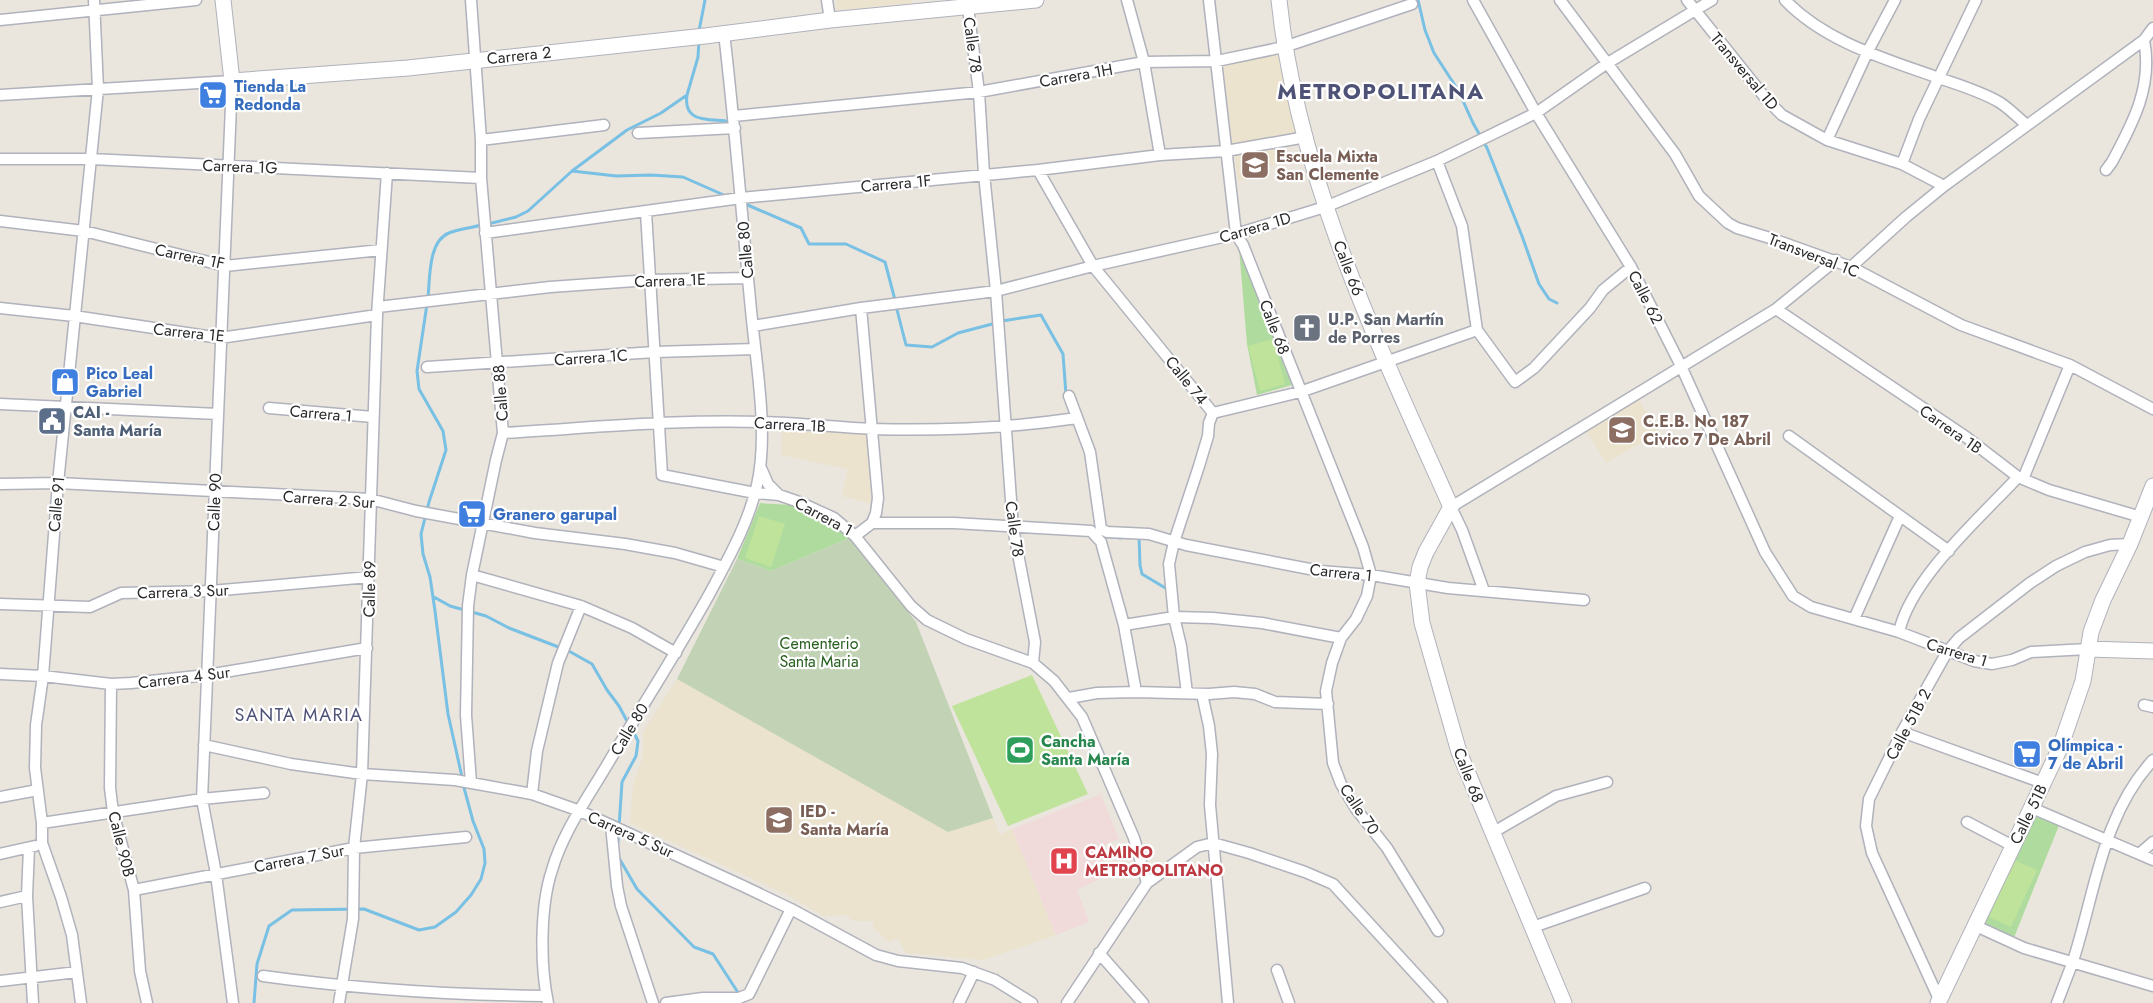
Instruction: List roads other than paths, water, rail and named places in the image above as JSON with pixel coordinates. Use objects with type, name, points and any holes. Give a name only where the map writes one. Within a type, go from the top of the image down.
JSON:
[{"type":"street","points":[[0,20],[94,5],[196,0]]},
{"type":"street","name":"Calle 90","points":[[223,0],[232,81],[213,492],[202,799],[216,874],[233,1003]]},
{"type":"street","name":"Calle 88","points":[[464,781],[468,610],[472,575],[503,433],[481,178],[481,140],[471,0]]},
{"type":"street","points":[[827,0],[830,20]]},
{"type":"street","name":"Carrera 2","points":[[0,95],[408,68],[475,59],[698,37],[968,4],[1036,0]]},
{"type":"street","points":[[1127,0],[1144,62],[1160,155]]},
{"type":"street","name":"Calle 68","points":[[1209,0],[1236,234],[1243,245],[1363,547],[1371,575]]},
{"type":"street","name":"Calle 66","points":[[1279,0],[1284,47],[1325,207],[1387,363],[1462,530],[1484,591]]},
{"type":"street","name":"Calle 62","points":[[1473,0],[1536,113],[1630,267],[1681,366],[1764,552],[1793,596],[1802,603]]},
{"type":"street","name":"Transversal 1C","points":[[1560,0],[1675,154],[1699,196],[1714,211],[1737,228],[1836,260],[1961,325],[2070,365],[2153,409]]},
{"type":"street","name":"Transversal 1D","points":[[1687,0],[1767,100],[1782,115],[1827,140],[1902,164],[1944,186]]},
{"type":"street","name":"Carrera 1D","points":[[753,326],[861,308],[996,291],[1093,266],[1236,234],[1325,207],[1437,161],[1536,113],[1606,64],[1712,0]]},
{"type":"street","points":[[1785,0],[1802,16],[1832,35],[2000,102],[2027,125]]},
{"type":"street","points":[[1827,140],[1868,51],[1895,0]]},
{"type":"street","points":[[1902,164],[1919,119],[1976,0]]},
{"type":"street","name":"Carrera 1H","points":[[734,116],[979,92],[1144,62],[1217,61],[1284,47],[1412,3]]},
{"type":"street","name":"Calle 78","points":[[968,4],[979,92],[1013,528],[1035,642],[1033,663]]},
{"type":"street","name":"Calle 91","points":[[81,1003],[72,935],[42,843],[42,823],[35,768],[36,725],[43,676],[65,406],[98,89],[94,5]]},
{"type":"street","points":[[2106,170],[2144,102],[2149,69],[2149,41],[2153,28]]},
{"type":"street","name":"Calle 80","points":[[547,999],[543,945],[547,889],[561,843],[676,653],[724,567],[755,494],[761,466],[761,422],[755,349],[734,116],[724,33]]},
{"type":"street","points":[[1851,267],[1944,186],[2027,125],[2149,41]]},
{"type":"street","points":[[481,140],[604,125]]},
{"type":"street","points":[[638,133],[735,128]]},
{"type":"street","name":"Carrera 1F","points":[[485,227],[646,212],[741,198],[1038,170],[1160,155],[1226,151],[1306,136]]},
{"type":"street","name":"Carrera 1G","points":[[0,159],[92,159],[481,178]]},
{"type":"street","points":[[1437,161],[1462,226],[1477,330],[1515,382],[1534,368],[1590,308],[1602,290],[1630,267]]},
{"type":"street","name":"Calle 74","points":[[1038,170],[1093,266],[1213,413],[1169,564],[1174,617],[1181,646],[1186,693]]},
{"type":"street","name":"Calle 89","points":[[339,1003],[353,919],[354,848],[362,774],[368,648],[370,499],[377,311],[387,173]]},
{"type":"street","points":[[646,212],[660,422]]},
{"type":"street","name":"Carrera 1F","points":[[0,221],[84,231],[225,266],[381,250]]},
{"type":"street","points":[[1451,507],[1776,309],[1836,260]]},
{"type":"street","name":"Carrera 1E","points":[[0,308],[74,316],[220,338],[414,303],[491,293],[649,280],[748,278]]},
{"type":"street","points":[[861,308],[878,498],[872,523]]},
{"type":"street","name":"Carrera 1B","points":[[1776,309],[2021,478],[2049,490],[2141,517]]},
{"type":"street","points":[[1213,413],[1300,392],[1477,330]]},
{"type":"street","name":"Carrera 1C","points":[[427,367],[655,352],[755,349]]},
{"type":"street","points":[[1899,632],[1902,617],[1916,592],[1949,551],[2021,478],[2070,365]]},
{"type":"street","points":[[1069,396],[1073,418],[1090,452],[1096,530],[1124,625],[1136,692]]},
{"type":"street","points":[[0,404],[218,414]]},
{"type":"street","name":"Carrera 1","points":[[269,408],[373,417]]},
{"type":"street","name":"Carrera 1B","points":[[503,433],[660,422],[761,422],[873,429],[920,429],[1006,426],[1073,418]]},
{"type":"street","name":"Carrera 1","points":[[660,422],[663,475],[755,494],[779,495],[834,518],[855,536],[872,523],[954,523],[1149,534],[1174,542],[1298,567],[1484,591],[1584,600]]},
{"type":"street","points":[[1789,436],[1949,551]]},
{"type":"street","name":"Calle 80","points":[[761,466],[768,484],[779,495]]},
{"type":"street","name":"Carrera 2 Sur","points":[[0,484],[58,483],[370,499],[483,524],[675,553],[724,567]]},
{"type":"street","name":"Calle 51B","points":[[1939,1001],[2060,748],[2083,681],[2091,632],[2153,486]]},
{"type":"street","name":"Calle 68","points":[[1451,507],[1426,552],[1417,583],[1422,623],[1459,752],[1564,1003]]},
{"type":"street","points":[[1854,619],[1900,516]]},
{"type":"street","points":[[855,536],[907,600],[927,620],[966,639],[1033,663],[1069,698],[1082,717],[1134,838],[1147,883]]},
{"type":"street","name":"Calle 51B 2","points":[[1939,1001],[1872,853],[1866,826],[1869,799],[1902,732],[1947,652],[1959,638],[2030,583],[2056,566],[2085,552],[2110,545],[2130,544]]},
{"type":"street","points":[[472,575],[581,606],[632,628],[676,653]]},
{"type":"street","points":[[1124,625],[1174,617],[1213,618],[1262,623],[1341,638],[1356,618],[1367,596],[1371,575]]},
{"type":"street","name":"Carrera 3 Sur","points":[[0,604],[90,607],[121,593],[211,591],[369,576]]},
{"type":"street","name":"Carrera 1","points":[[1802,603],[1899,632],[1974,661],[1992,664],[2012,660],[2031,652],[2088,649],[2153,651]]},
{"type":"street","points":[[532,794],[537,751],[551,691],[581,606]]},
{"type":"street","name":"Calle 70","points":[[1341,638],[1328,677],[1326,691],[1331,752],[1341,784],[1356,808],[1387,848],[1438,931]]},
{"type":"street","name":"Carrera 4 Sur","points":[[0,674],[43,676],[111,684],[207,675],[368,648]]},
{"type":"street","name":"Calle 90B","points":[[111,684],[110,788],[113,812],[134,890],[140,970],[147,1003]]},
{"type":"street","points":[[1069,698],[1097,693],[1245,693],[1255,694],[1275,702],[1328,705]]},
{"type":"street","points":[[1202,694],[1212,754],[1210,805],[1228,1003]]},
{"type":"street","points":[[1902,732],[2043,783]]},
{"type":"street","name":"Carrera 5 Sur","points":[[204,745],[291,764],[362,774],[464,781],[532,794],[580,811],[627,832],[791,909],[876,955],[898,961],[938,964],[974,972],[995,980],[1032,1003]]},
{"type":"street","points":[[2057,1003],[2072,964],[2106,840],[2139,776],[2153,760]]},
{"type":"street","points":[[1492,833],[1556,796],[1607,782]]},
{"type":"street","points":[[0,797],[38,790]]},
{"type":"street","points":[[42,823],[202,799],[264,793]]},
{"type":"street","points":[[2032,808],[2153,860]]},
{"type":"street","points":[[1967,822],[2013,846]]},
{"type":"street","points":[[611,825],[621,906],[654,1003]]},
{"type":"street","name":"Carrera 7 Sur","points":[[134,890],[354,848],[466,837]]},
{"type":"street","points":[[2139,854],[2153,842]]},
{"type":"street","points":[[0,854],[42,843]]},
{"type":"street","points":[[1068,1003],[1147,883],[1197,847],[1213,843],[1260,856],[1333,884],[1442,1003]]},
{"type":"street","points":[[29,848],[27,896],[33,1003]]},
{"type":"street","points":[[1533,927],[1645,888]]},
{"type":"street","points":[[0,902],[27,896]]},
{"type":"street","points":[[666,1003],[703,998],[738,999],[749,994],[791,909]]},
{"type":"street","points":[[1976,926],[2004,941],[2072,964],[2153,986]]},
{"type":"street","points":[[1099,953],[1143,1003]]},
{"type":"street","points":[[1277,970],[1289,1003]]},
{"type":"street","points":[[0,981],[77,972]]},
{"type":"street","points":[[959,1003],[974,972]]},
{"type":"street","points":[[263,976],[445,998],[547,999]]},
{"type":"waterway","points":[[699,31],[705,0]]},
{"type":"waterway","points":[[1418,0],[1425,30],[1434,53],[1458,90],[1487,148],[1539,284],[1549,299],[1557,303]]},
{"type":"waterway","points":[[488,224],[516,217],[528,211],[572,171],[627,130],[661,113],[687,95],[698,57],[699,40]]},
{"type":"waterway","points":[[687,95],[687,104],[692,115],[704,119],[726,121]]},
{"type":"waterway","points":[[572,171],[616,176],[683,177],[726,196]]},
{"type":"waterway","points":[[743,203],[801,228],[809,244],[846,244],[885,262],[895,300]]},
{"type":"waterway","points":[[428,297],[431,261],[442,237],[457,230],[481,225]]},
{"type":"waterway","points":[[427,304],[417,371],[419,389],[443,431],[446,450],[421,534],[423,554],[430,577],[448,714],[462,777]]},
{"type":"waterway","points":[[896,306],[906,345],[932,347],[958,333],[996,323]]},
{"type":"waterway","points":[[1002,321],[1041,315],[1063,354],[1066,395]]},
{"type":"waterway","points":[[1101,536],[1121,538]]},
{"type":"waterway","points":[[1139,537],[1142,574],[1167,589]]},
{"type":"waterway","points":[[434,597],[450,606],[486,616],[509,628],[561,648]]},
{"type":"waterway","points":[[567,650],[592,664],[628,723]]},
{"type":"waterway","points":[[618,842],[622,782],[636,756],[638,741],[632,729]]},
{"type":"waterway","points":[[254,1003],[257,964],[269,926],[292,910],[364,909],[419,930],[435,927],[456,912],[481,879],[485,863],[484,849],[473,821],[463,784]]},
{"type":"waterway","points":[[619,858],[637,889],[694,947],[713,954],[739,994]]},
{"type":"place","name":"Tienda La Redonda","points":[[213,95]]},
{"type":"place","name":"Escuela Mixta San Clemente","points":[[1255,165]]},
{"type":"place","name":"U.P. San Martín de Porres","points":[[1307,328]]},
{"type":"place","name":"Pico Leal Gabriel","points":[[65,382]]},
{"type":"place","name":"CAI - Santa María","points":[[52,421]]},
{"type":"place","name":"C.E.B. No 187 Civico 7 De Abril","points":[[1622,430]]},
{"type":"place","name":"Granero garupal","points":[[472,514]]},
{"type":"place","name":"Cancha Santa María","points":[[1020,750]]},
{"type":"place","name":"Olímpica - 7 de Abril","points":[[2027,754]]},
{"type":"place","name":"IED - Santa María","points":[[779,820]]},
{"type":"place","name":"CAMINO METROPOLITANO","points":[[1064,861]]},
{"type":"district","name":"METROPOLITANA","points":[[1381,91]]},
{"type":"district","name":"SANTA MARIA","points":[[299,715]]},
{"type":"park label","name":"Cementerio Santa Maria","points":[[819,652]]}]
